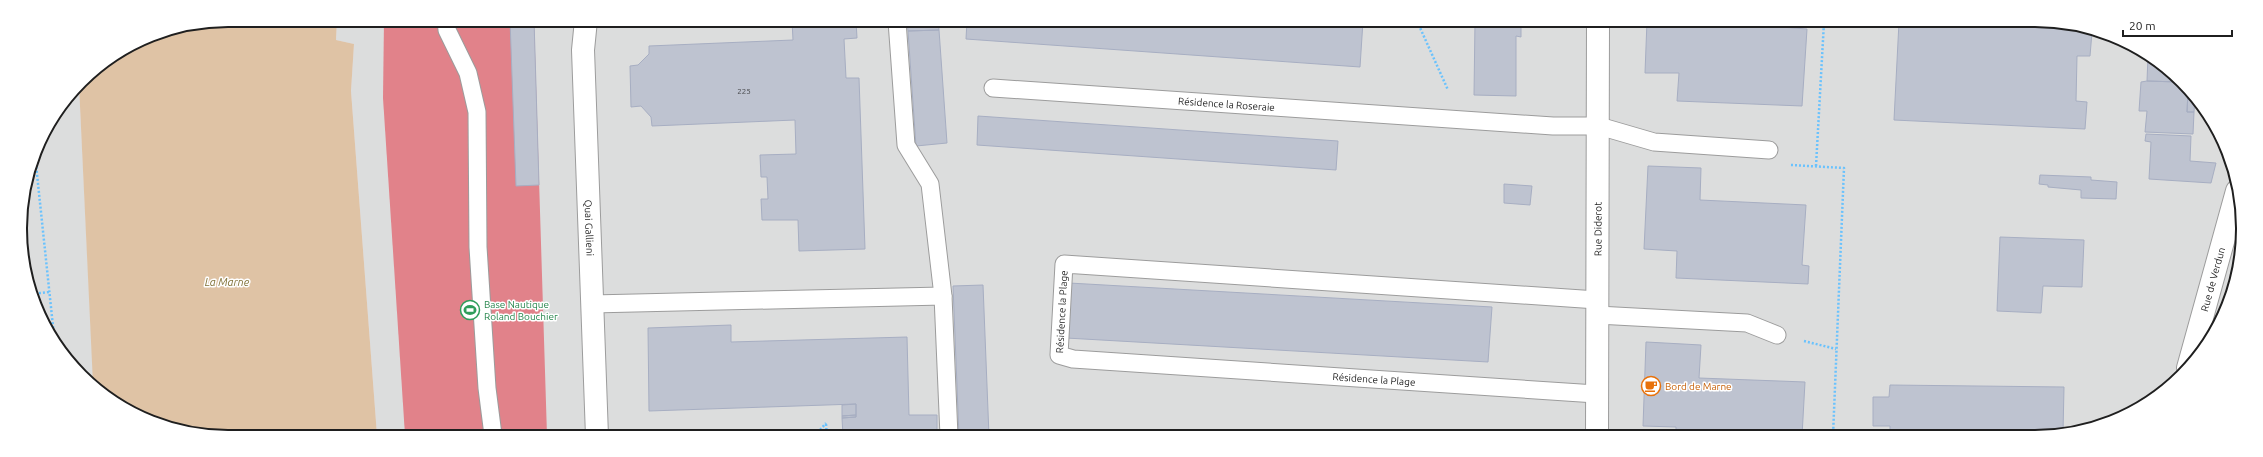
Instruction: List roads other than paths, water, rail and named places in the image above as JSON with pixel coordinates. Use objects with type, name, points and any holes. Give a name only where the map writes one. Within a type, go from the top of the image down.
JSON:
[{"type":"street","name":"Quai Gallieni","points":[[585,27],[583,50],[597,430]]},
{"type":"street","name":"Rue Diderot","points":[[1596,430],[1599,126],[1598,27]]},
{"type":"street","name":"Rue de Verdun","points":[[2192,353],[2234,202]]},
{"type":"lane","points":[[447,27],[468,72],[477,112],[478,247],[487,388],[492,430]]},
{"type":"lane","points":[[897,27],[906,145],[930,184],[943,296],[949,430]]},
{"type":"lane","name":"Résidence la Roseraie","points":[[993,88],[1553,126],[1599,126],[1654,142],[1768,150]]},
{"type":"lane","name":"Résidence la Plage","points":[[1596,394],[1073,359],[1059,355],[1064,264],[1597,307]]},
{"type":"lane","points":[[592,304],[943,296]]},
{"type":"lane","points":[[1597,307],[1747,323],[1778,335]]},
{"type":"water","name":"La Marne","points":[[215,27],[337,27],[336,40],[354,44],[351,91],[377,430],[215,430],[189,426],[151,415],[139,409],[117,396],[93,377],[79,93],[96,77],[128,54],[151,42],[176,34]]},
{"type":"place","name":"Base Nautique Roland Bouchier","points":[[470,310]]},
{"type":"place","name":"Bord de Marne","points":[[1651,386]]}]
